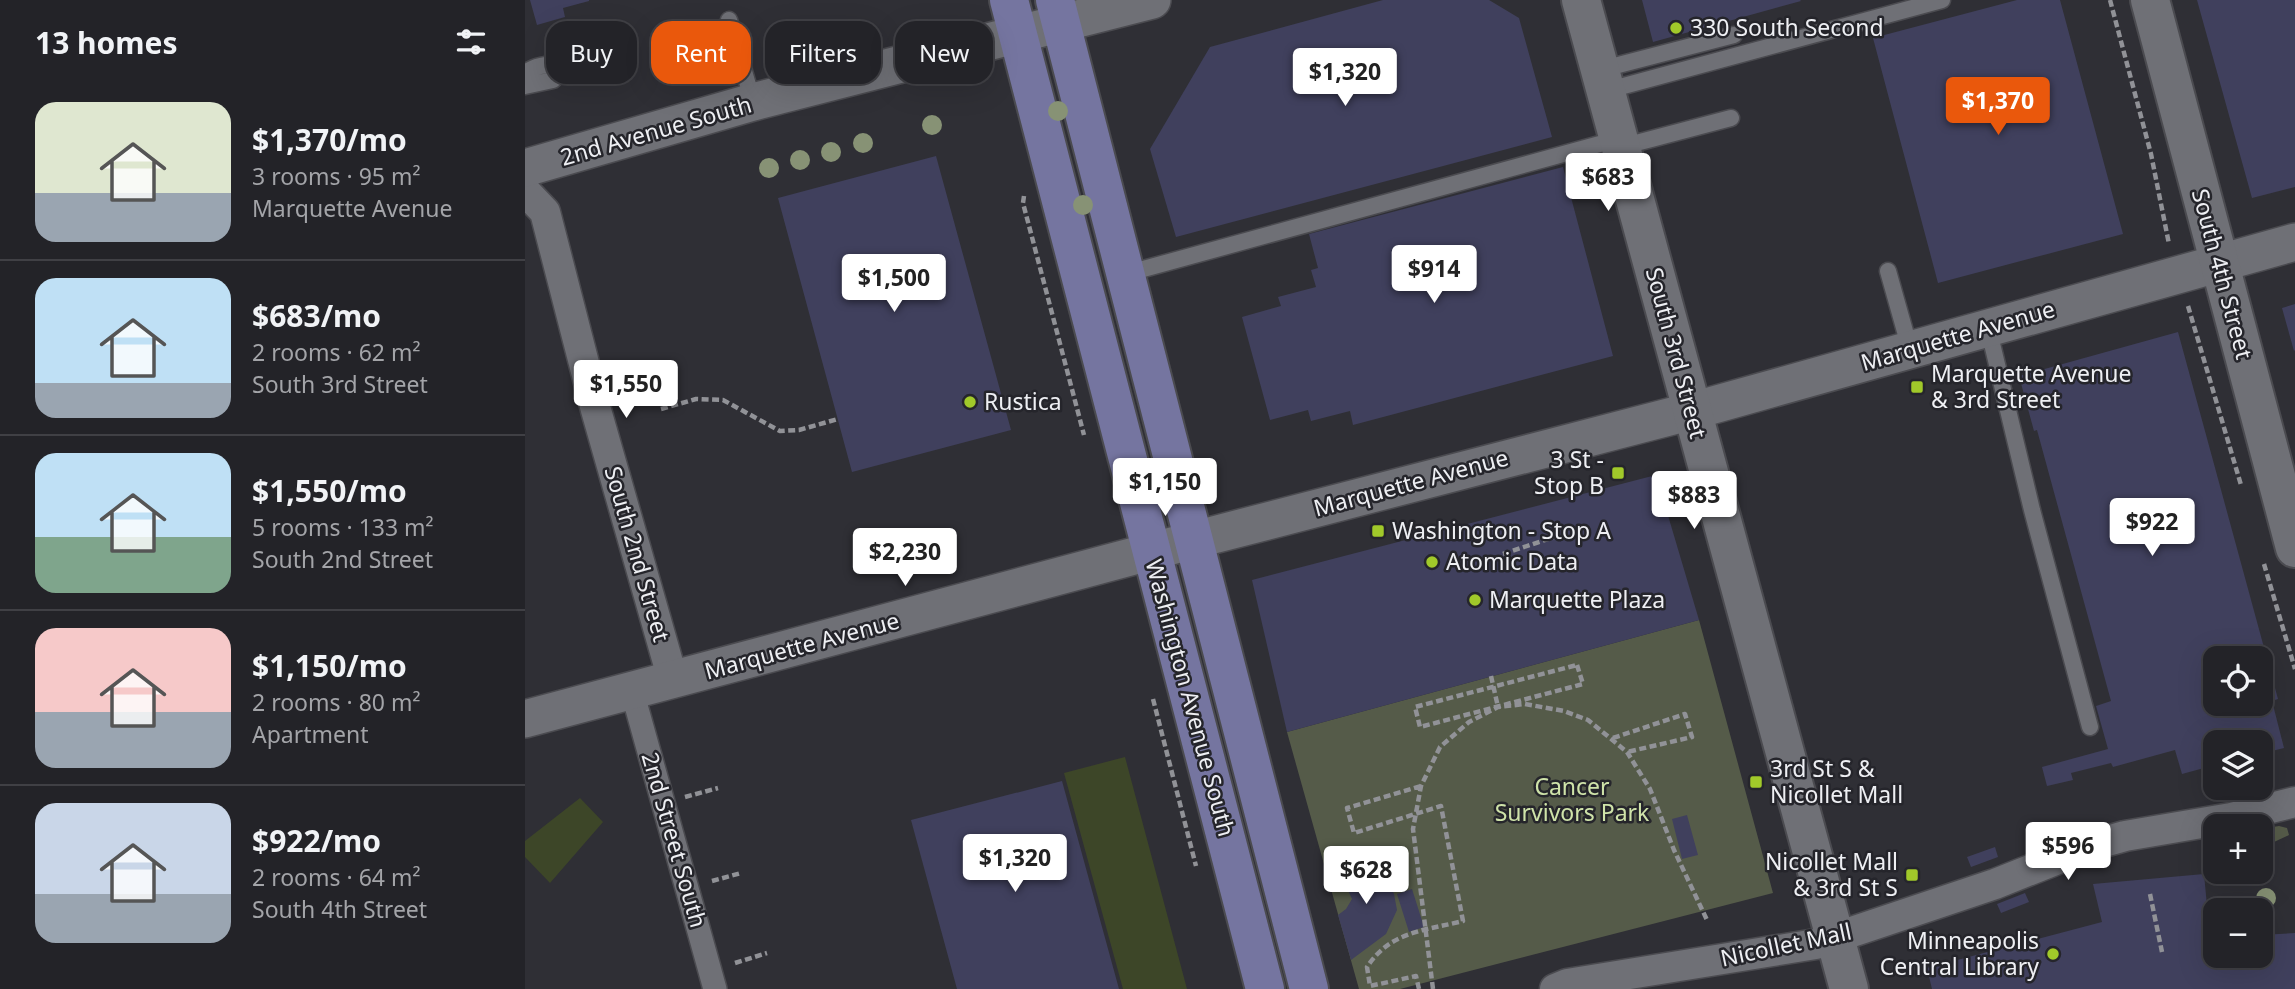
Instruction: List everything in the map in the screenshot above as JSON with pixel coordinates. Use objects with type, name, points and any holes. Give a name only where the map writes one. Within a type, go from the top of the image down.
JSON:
[{"type":"main road","name":"South 3rd Street","points":[[1581,0],[1833,938],[1849,989]]},
{"type":"main road","name":"South 4th Street","points":[[2150,0],[2220,263],[2277,453],[2295,548]]},
{"type":"main road","name":"Washington Avenue South","points":[[1058,13],[1310,989]]},
{"type":"main road","name":"Washington Avenue South","points":[[1014,18],[1265,989]]},
{"type":"street","name":"2nd Avenue South","points":[[525,168],[753,102],[1014,18],[1152,0]]},
{"type":"street","name":"South 2nd Street","points":[[525,191],[545,212],[596,410],[673,680]]},
{"type":"street","name":"Marquette Avenue","points":[[525,719],[1194,540],[1692,411],[2295,242]]},
{"type":"street","name":"2nd Street South","points":[[632,691],[713,980]]},
{"type":"street","name":"Nicollet Mall","points":[[1555,989],[1567,984],[1817,944],[1995,884],[2093,845],[2125,836],[2231,818],[2295,802]]},
{"type":"lane","points":[[1602,80],[1942,0]]},
{"type":"lane","points":[[729,20],[753,102]]},
{"type":"lane","points":[[1602,80],[1734,35]]},
{"type":"lane","points":[[525,73],[528,69],[554,63],[568,66],[553,80],[525,86]]},
{"type":"lane","points":[[1125,274],[1619,143],[1731,118]]},
{"type":"lane","points":[[1888,271],[1910,349]]},
{"type":"lane","points":[[1988,327],[2032,510],[2090,727]]},
{"type":"path","points":[[2110,0],[2151,154],[2166,231]]},
{"type":"path","points":[[1319,65],[1344,57]]},
{"type":"path","points":[[661,409],[696,399],[723,400],[780,431],[799,430],[838,419]]},
{"type":"path","points":[[1503,554],[1563,534]]},
{"type":"path","points":[[1577,665],[1583,684],[1420,727],[1415,707],[1493,687],[1577,665]]},
{"type":"path","points":[[1491,676],[1498,707]]},
{"type":"path","points":[[1433,989],[1413,829],[1421,786],[1440,747],[1469,722],[1498,707],[1525,705],[1564,711],[1588,720],[1627,752],[1650,789],[1674,850],[1707,920]]},
{"type":"path","points":[[1613,738],[1685,714],[1692,737],[1627,752]]},
{"type":"path","points":[[1419,989],[1416,976],[1370,986],[1367,967],[1382,947],[1394,939],[1463,921],[1441,806],[1354,833],[1347,807],[1421,786]]},
{"type":"path","points":[[664,803],[718,788]]},
{"type":"path","points":[[2150,894],[2162,952]]},
{"type":"path","points":[[713,980],[767,953]]},
{"type":"green space","name":"Cancer Survivors Park","points":[[1699,620],[1773,893],[1400,989],[1359,989],[1287,732]]},
{"type":"green space","points":[[2273,827],[2287,828],[2289,835],[2273,842]]},
{"type":"shaded area","points":[[1125,757],[1187,989],[1123,989],[1064,773]]},
{"type":"shaded area","points":[[580,798],[603,822],[550,883],[525,857],[525,841]]},
{"type":"building","points":[[530,0],[589,0],[563,8],[565,17],[537,25]]},
{"type":"building","points":[[1383,0],[1489,0],[1519,18],[1552,137],[1176,237],[1150,149],[1210,47]]},
{"type":"building","name":"330 South Second","points":[[1642,0],[1800,0],[1801,1],[1653,42]]},
{"type":"building","points":[[2017,0],[2060,0],[2123,234],[1938,283],[1873,38]]},
{"type":"building","points":[[2197,0],[2295,0],[2295,187],[2252,198]]},
{"type":"building","points":[[936,156],[1011,430],[852,472],[778,198]]},
{"type":"building","points":[[1563,167],[1613,356],[1353,425],[1350,411],[1311,421],[1308,410],[1270,420],[1242,317],[1281,306],[1278,297],[1316,287],[1311,270],[1318,268],[1309,234]]},
{"type":"building","points":[[2295,304],[2295,350],[2294,351],[2282,308]]},
{"type":"building","points":[[2178,332],[2264,646],[2203,646],[2203,716],[2273,716],[2273,705],[2284,748],[2273,751],[2273,730],[2203,730],[2203,768],[2182,774],[2175,750],[2113,767],[2111,763],[2071,773],[2073,780],[2047,786],[2042,767],[2108,749],[2096,706],[2111,701],[2037,430],[2034,431],[2019,376]]},
{"type":"building","name":"Marquette Plaza","points":[[1656,475],[1699,620],[1287,732],[1252,580]]},
{"type":"building","points":[[2273,681],[2278,699],[2273,701]]},
{"type":"building","points":[[1062,781],[1119,989],[957,989],[911,820]]},
{"type":"building","points":[[1687,815],[1698,855],[1682,859],[1672,819]]},
{"type":"building","points":[[1995,847],[1998,857],[1971,867],[1967,857]]},
{"type":"building","points":[[1369,854],[1386,877],[1394,894],[1397,910],[1386,934],[1351,960],[1338,915],[1352,899],[1340,873]]},
{"type":"building","name":"Minneapolis Central Library","points":[[2203,874],[2206,898],[2203,898],[2203,968],[2273,968],[2273,934],[2295,933],[2295,989],[1932,989],[1927,968],[2102,922],[2093,884]]},
{"type":"building","points":[[1412,889],[1424,927],[1409,932],[1397,894]]},
{"type":"building","points":[[2025,893],[2029,902],[2001,913],[1997,904]]},
{"type":"place","name":"330 South Second","points":[[1676,28]]},
{"type":"place","name":"Marquette Avenue & 3rd Street","points":[[1917,387]]},
{"type":"place","name":"Rustica","points":[[970,402]]},
{"type":"place","name":"3 St - Stop B","points":[[1618,473]]},
{"type":"place","name":"Washington - Stop A","points":[[1378,531]]},
{"type":"place","name":"Atomic Data","points":[[1432,562]]},
{"type":"place","name":"Marquette Plaza","points":[[1475,600]]},
{"type":"place","name":"3rd St S & Nicollet Mall","points":[[1756,782]]},
{"type":"place","name":"Nicollet Mall & 3rd St S","points":[[1912,875]]},
{"type":"place","name":"Minneapolis Central Library","points":[[2053,954]]}]
